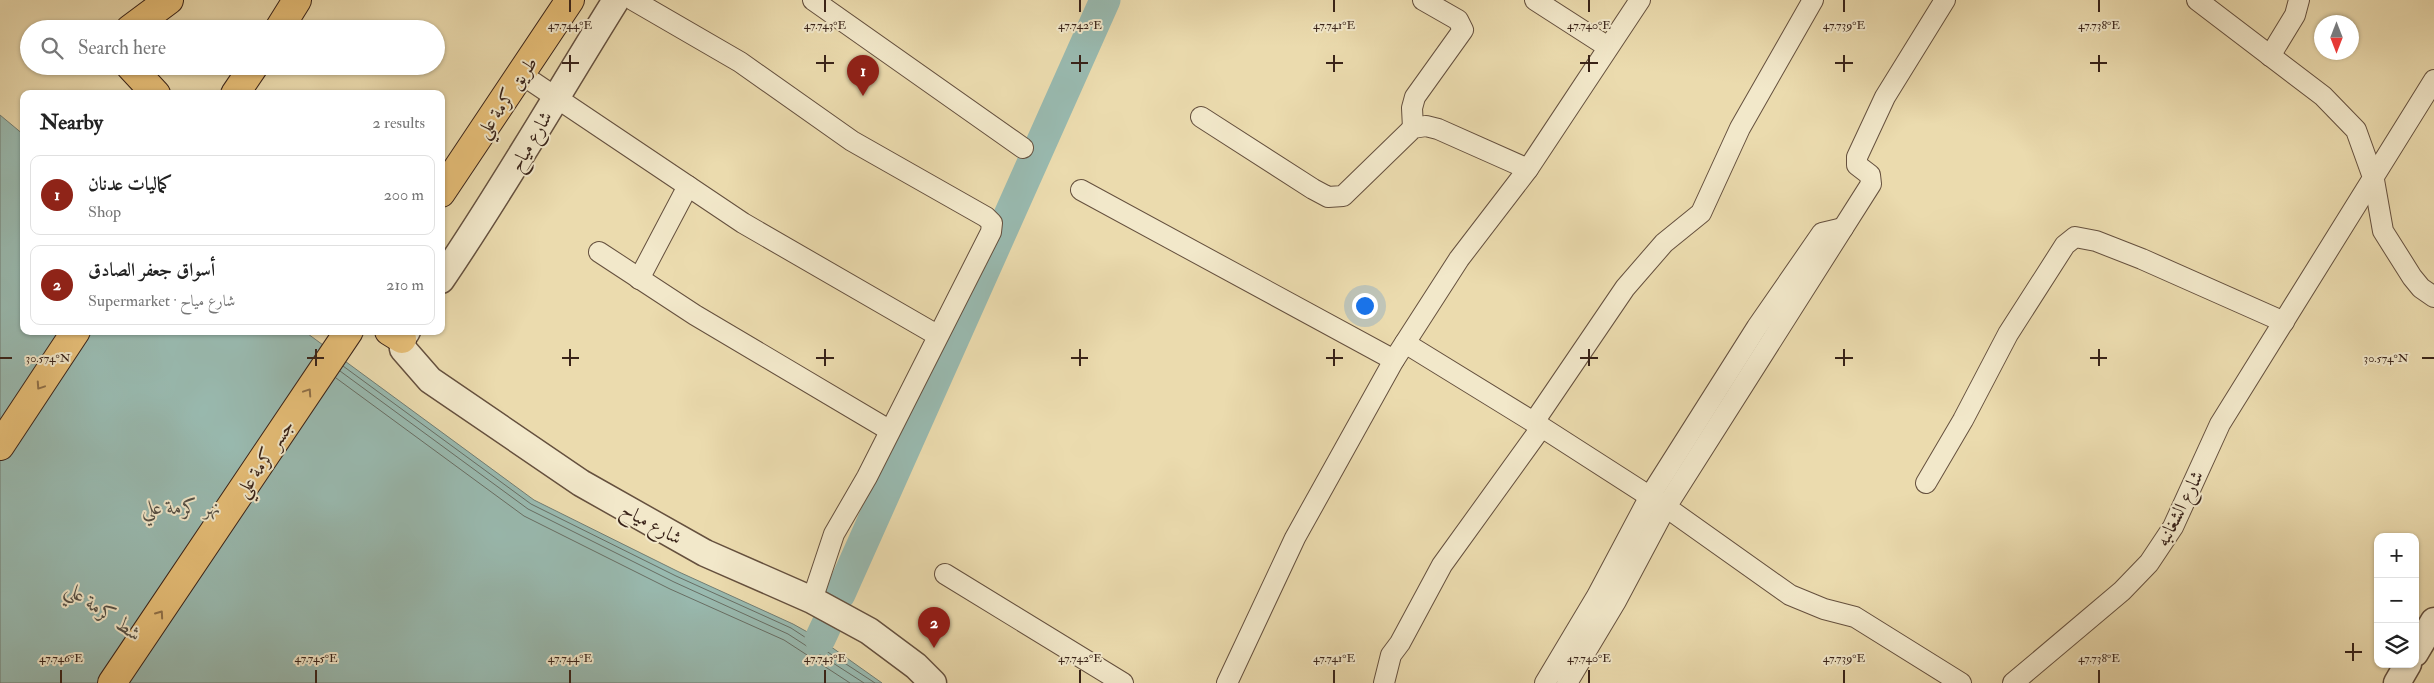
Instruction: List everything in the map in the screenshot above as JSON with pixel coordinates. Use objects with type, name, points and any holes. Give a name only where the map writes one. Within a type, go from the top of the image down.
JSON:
[{"type":"highway","points":[[142,20],[169,0]]},
{"type":"highway","name":"طريق كرمة علي","points":[[445,187],[570,0]]},
{"type":"highway","points":[[138,75],[152,90]]},
{"type":"highway","points":[[238,90],[248,75]]},
{"type":"highway","points":[[0,446],[73,335]]},
{"type":"highway","name":"جسر كرمة علي","points":[[112,683],[346,335]]},
{"type":"street","name":"شارع مياح","points":[[445,274],[498,195],[616,0]]},
{"type":"street","points":[[633,0],[740,62],[852,141],[986,217],[992,223],[991,232],[937,335],[867,477],[834,534],[812,600]]},
{"type":"street","points":[[813,0],[1023,148]]},
{"type":"street","points":[[1413,128],[1412,108],[1415,97],[1463,30],[1458,20],[1423,0]]},
{"type":"street","points":[[1535,0],[1608,47]]},
{"type":"street","points":[[1384,683],[1391,655],[1400,643],[1442,565],[1538,432],[1540,426],[1538,416],[1625,288],[1664,243],[1701,213],[1740,128],[1812,0]]},
{"type":"street","points":[[1568,683],[1616,601],[1666,507],[1871,184],[1870,175],[1857,165],[1857,157],[1885,97],[1945,0]]},
{"type":"street","points":[[2197,0],[2323,96],[2356,130],[2374,180],[2383,231],[2412,277],[2421,288],[2434,297]]},
{"type":"street","points":[[2270,56],[2295,15],[2299,0]]},
{"type":"street","points":[[1227,683],[1296,538],[1394,360],[1459,259],[1528,169],[1608,47],[1635,2]]},
{"type":"street","points":[[521,74],[743,223],[937,335]]},
{"type":"street","name":"شارع الشغانبه","points":[[2013,683],[2122,591],[2149,563],[2173,527],[2220,424],[2374,180],[2434,80]]},
{"type":"street","points":[[1201,117],[1328,197],[1343,196],[1413,128],[1426,126],[1438,129],[1528,169]]},
{"type":"street","points":[[639,278],[688,186]]},
{"type":"street","points":[[1081,190],[1394,360]]},
{"type":"street","points":[[1545,683],[1597,596],[1650,496],[1756,326],[1822,233],[1843,228]]},
{"type":"street","points":[[1926,483],[1963,420],[2008,334],[2065,245],[2075,237],[2096,241],[2142,259],[2284,322]]},
{"type":"street","points":[[599,252],[695,315],[889,430]]},
{"type":"street","points":[[1756,326],[1774,337]]},
{"type":"street","name":"شارع مياح","points":[[400,335],[405,353],[430,380],[581,483],[705,553],[812,600],[869,631],[916,666],[933,683]]},
{"type":"street","points":[[1405,343],[1650,496],[1790,595],[1855,617],[1961,683]]},
{"type":"street","points":[[945,574],[1123,683]]},
{"type":"street","points":[[2419,646],[2434,621]]},
{"type":"street","points":[[2397,683],[2406,668]]},
{"type":"water","name":"نهر كرمة علي","points":[[0,115],[20,132],[20,335],[309,335],[534,500],[679,572],[793,624],[820,639],[882,683],[0,683]]},
{"type":"waterway","points":[[840,594],[1105,0]]},
{"type":"waterway","points":[[820,639],[827,624]]},
{"type":"place","name":"كماليات عدنان","points":[[863,96]]},
{"type":"place","name":"أسواق جعفر الصادق","points":[[934,648]]},
{"type":"water label","name":"شط كرمة علي","points":[[104,611]]}]
